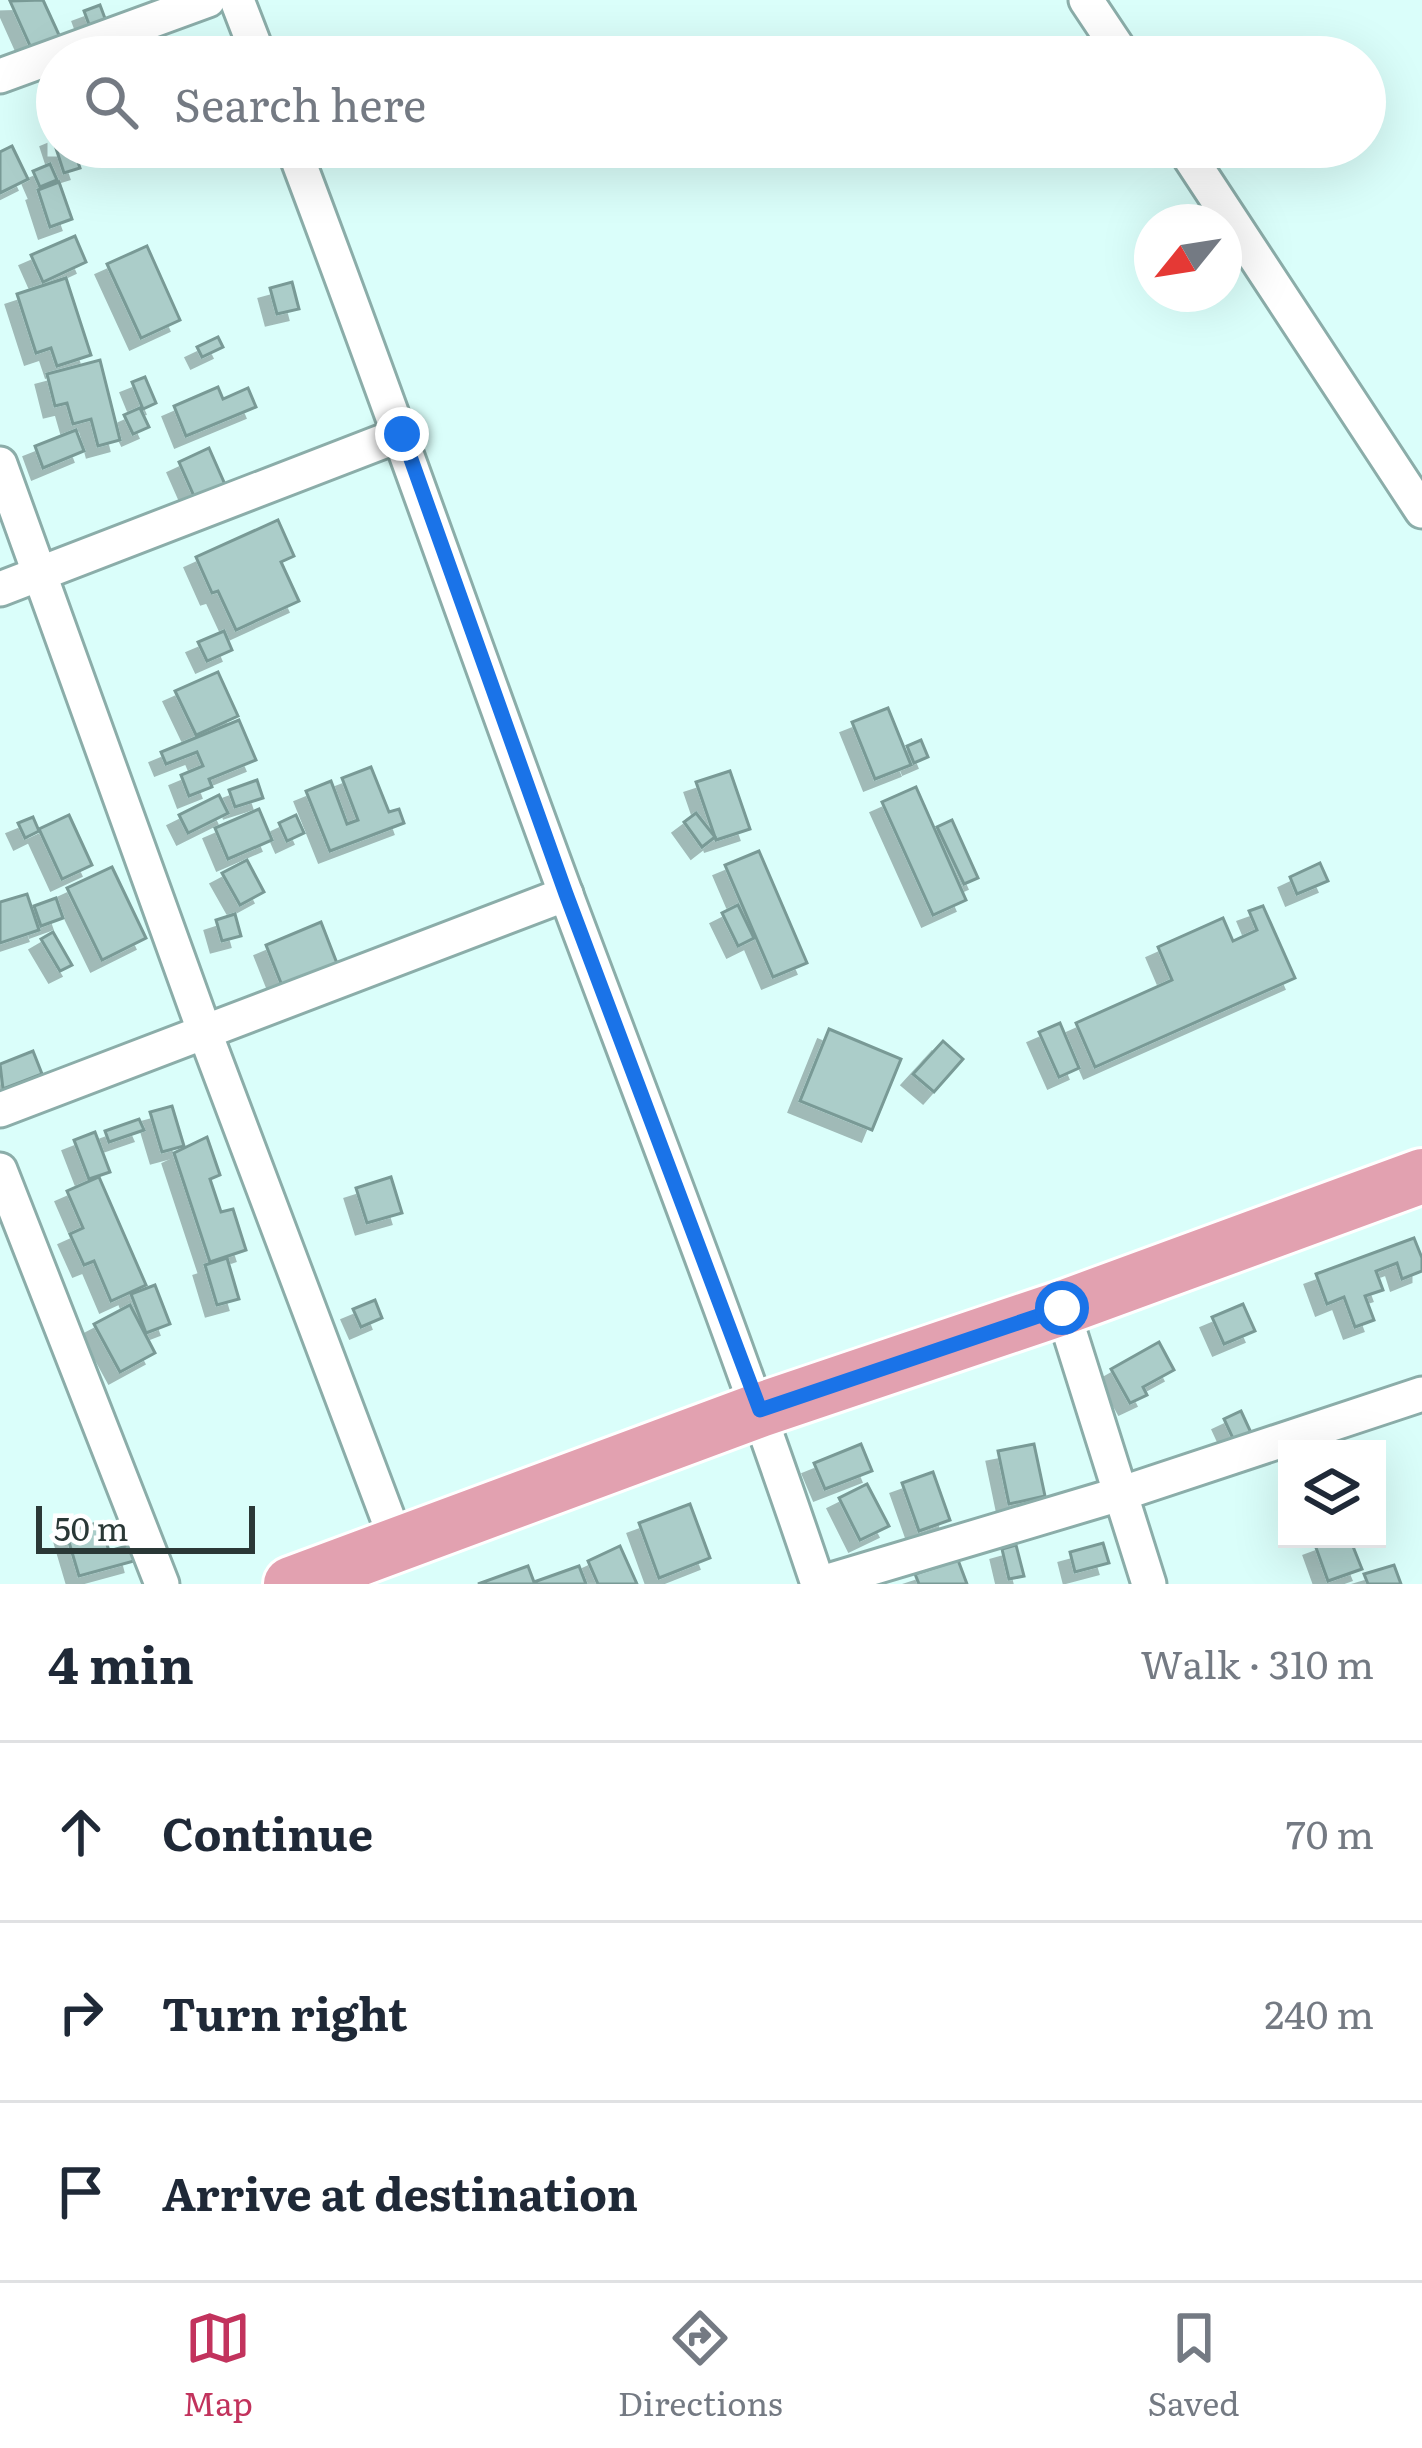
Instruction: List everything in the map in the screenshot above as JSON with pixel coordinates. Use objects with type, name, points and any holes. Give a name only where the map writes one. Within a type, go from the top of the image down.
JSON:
[{"type":"main road","points":[[291,1584],[760,1410],[1062,1308],[1422,1176]]},
{"type":"street","points":[[109,36],[208,0]]},
{"type":"street","points":[[237,0],[251,36]]},
{"type":"street","points":[[1086,0],[1110,36]]},
{"type":"street","points":[[0,76],[36,63]]},
{"type":"street","points":[[301,168],[760,1410],[818,1584],[1123,1493],[1422,1394]]},
{"type":"street","points":[[1197,168],[1422,511]]},
{"type":"street","points":[[0,589],[402,434]]},
{"type":"street","points":[[0,464],[398,1545]]},
{"type":"street","points":[[0,1110],[566,894]]},
{"type":"street","points":[[0,1170],[162,1584]]},
{"type":"street","points":[[1062,1308],[1149,1584]]},
{"type":"building","points":[[43,0],[60,36],[36,36],[32,50],[10,1]]},
{"type":"building","points":[[100,5],[106,21],[90,27],[84,11]]},
{"type":"building","points":[[12,146],[28,179],[0,193],[0,152]]},
{"type":"building","points":[[52,168],[57,180],[40,187],[33,171]]},
{"type":"building","points":[[59,182],[72,219],[50,227],[38,190]]},
{"type":"building","points":[[75,236],[86,262],[43,282],[31,255]]},
{"type":"building","points":[[147,246],[180,320],[141,338],[107,264]]},
{"type":"building","points":[[66,278],[91,355],[57,366],[51,348],[36,353],[17,294]]},
{"type":"building","points":[[292,282],[299,309],[277,314],[270,288]]},
{"type":"building","points":[[218,337],[223,347],[202,357],[197,347]]},
{"type":"building","points":[[100,360],[120,440],[98,446],[91,419],[73,424],[67,403],[55,406],[47,374]]},
{"type":"building","points":[[145,377],[156,403],[143,409],[132,382]]},
{"type":"building","points":[[218,387],[223,399],[248,388],[256,407],[186,436],[174,406]]},
{"type":"building","points":[[140,408],[149,427],[133,434],[124,415]]},
{"type":"building","points":[[76,430],[84,451],[43,468],[35,446]]},
{"type":"building","points":[[209,448],[227,489],[197,503],[179,462]]},
{"type":"building","points":[[278,520],[294,556],[281,562],[299,601],[236,630],[196,557]]},
{"type":"building","points":[[224,631],[232,650],[207,661],[198,642]]},
{"type":"building","points":[[218,672],[238,716],[196,735],[175,691]]},
{"type":"building","points":[[888,708],[911,765],[875,779],[852,722]]},
{"type":"building","points":[[239,720],[256,760],[209,779],[212,787],[189,796],[181,775],[203,766],[197,752],[166,764],[161,752]]},
{"type":"building","points":[[921,740],[928,757],[914,763],[907,746]]},
{"type":"building","points":[[371,767],[389,812],[399,809],[404,823],[330,851],[306,791],[331,781],[347,824],[358,820],[342,778]]},
{"type":"building","points":[[730,771],[750,829],[716,840],[696,782]]},
{"type":"building","points":[[257,780],[263,798],[235,807],[229,790]]},
{"type":"building","points":[[916,787],[966,900],[933,915],[882,802]]},
{"type":"building","points":[[219,795],[228,813],[188,833],[179,815]]},
{"type":"building","points":[[259,809],[272,840],[228,859],[215,828]]},
{"type":"building","points":[[696,813],[715,837],[702,847],[684,822]]},
{"type":"building","points":[[69,815],[92,865],[62,879],[39,829]]},
{"type":"building","points":[[296,815],[304,833],[287,841],[279,823]]},
{"type":"building","points":[[33,817],[39,831],[25,838],[18,823]]},
{"type":"building","points":[[952,820],[978,878],[964,884],[937,827]]},
{"type":"building","points":[[759,851],[807,963],[773,977],[725,865]]},
{"type":"building","points":[[247,860],[264,892],[240,905],[222,873]]},
{"type":"building","points":[[1320,863],[1328,881],[1297,894],[1290,877]]},
{"type":"building","points":[[112,867],[146,938],[102,960],[67,888]]},
{"type":"building","points":[[27,894],[39,930],[0,943],[0,902]]},
{"type":"building","points":[[56,898],[63,918],[41,926],[34,906]]},
{"type":"building","points":[[738,905],[754,938],[738,946],[722,913]]},
{"type":"building","points":[[1263,906],[1295,978],[1095,1067],[1076,1023],[1172,980],[1158,947],[1223,918],[1233,941],[1257,930],[1249,911]]},
{"type":"building","points":[[235,914],[241,936],[222,941],[216,920]]},
{"type":"building","points":[[321,922],[338,966],[283,988],[266,945]]},
{"type":"building","points":[[53,932],[72,965],[60,971],[41,939]]},
{"type":"building","points":[[1060,1023],[1079,1068],[1059,1077],[1039,1032]]},
{"type":"building","points":[[829,1029],[901,1059],[872,1130],[800,1101]]},
{"type":"building","points":[[943,1041],[963,1059],[934,1092],[913,1074]]},
{"type":"building","points":[[33,1051],[42,1074],[3,1089],[0,1064]]},
{"type":"building","points":[[172,1106],[184,1146],[162,1152],[150,1112]]},
{"type":"building","points":[[139,1119],[144,1130],[109,1142],[105,1131]]},
{"type":"building","points":[[95,1132],[110,1172],[89,1179],[74,1140]]},
{"type":"building","points":[[207,1137],[220,1175],[210,1179],[221,1212],[233,1209],[246,1250],[210,1262],[174,1153]]},
{"type":"building","points":[[99,1177],[146,1285],[111,1301],[94,1261],[84,1265],[70,1234],[83,1228],[67,1191]]},
{"type":"building","points":[[391,1177],[402,1213],[367,1223],[356,1188]]},
{"type":"building","points":[[1414,1238],[1422,1271],[1402,1279],[1397,1263],[1376,1271],[1383,1290],[1365,1296],[1374,1320],[1355,1327],[1344,1297],[1327,1304],[1316,1274]]},
{"type":"building","points":[[227,1258],[239,1299],[217,1305],[205,1265]]},
{"type":"building","points":[[155,1285],[170,1324],[146,1333],[131,1294]]},
{"type":"building","points":[[375,1300],[382,1318],[361,1327],[353,1309]]},
{"type":"building","points":[[1243,1304],[1255,1331],[1224,1344],[1212,1317]]},
{"type":"building","points":[[130,1305],[155,1353],[120,1372],[94,1324]]},
{"type":"building","points":[[1159,1342],[1174,1370],[1143,1387],[1147,1395],[1130,1403],[1111,1369]]},
{"type":"building","points":[[1241,1411],[1253,1437],[1236,1445],[1224,1419]]},
{"type":"building","points":[[861,1444],[872,1471],[825,1489],[814,1463]]},
{"type":"building","points":[[1034,1444],[1045,1496],[1009,1504],[998,1451]]},
{"type":"building","points":[[933,1472],[950,1520],[919,1531],[902,1483]]},
{"type":"building","points":[[867,1484],[889,1526],[860,1540],[839,1498]]},
{"type":"building","points":[[690,1504],[710,1558],[659,1578],[639,1523]]},
{"type":"building","points":[[100,1522],[109,1551],[130,1545],[134,1561],[79,1576],[66,1532]]},
{"type":"building","points":[[1103,1543],[1109,1563],[1075,1572],[1070,1552]]},
{"type":"building","points":[[1016,1545],[1024,1576],[1009,1579],[1002,1549]]},
{"type":"building","points":[[620,1546],[637,1584],[598,1584],[588,1561]]},
{"type":"building","points":[[1316,1548],[1354,1548],[1362,1569],[1328,1581]]},
{"type":"building","points":[[958,1560],[967,1584],[919,1584],[915,1574]]},
{"type":"building","points":[[1394,1565],[1401,1584],[1368,1584],[1364,1574]]},
{"type":"building","points":[[528,1566],[534,1582],[579,1566],[586,1584],[478,1584]]},
{"type":"route","points":[[402,434],[566,894],[760,1410],[1062,1308]]}]
